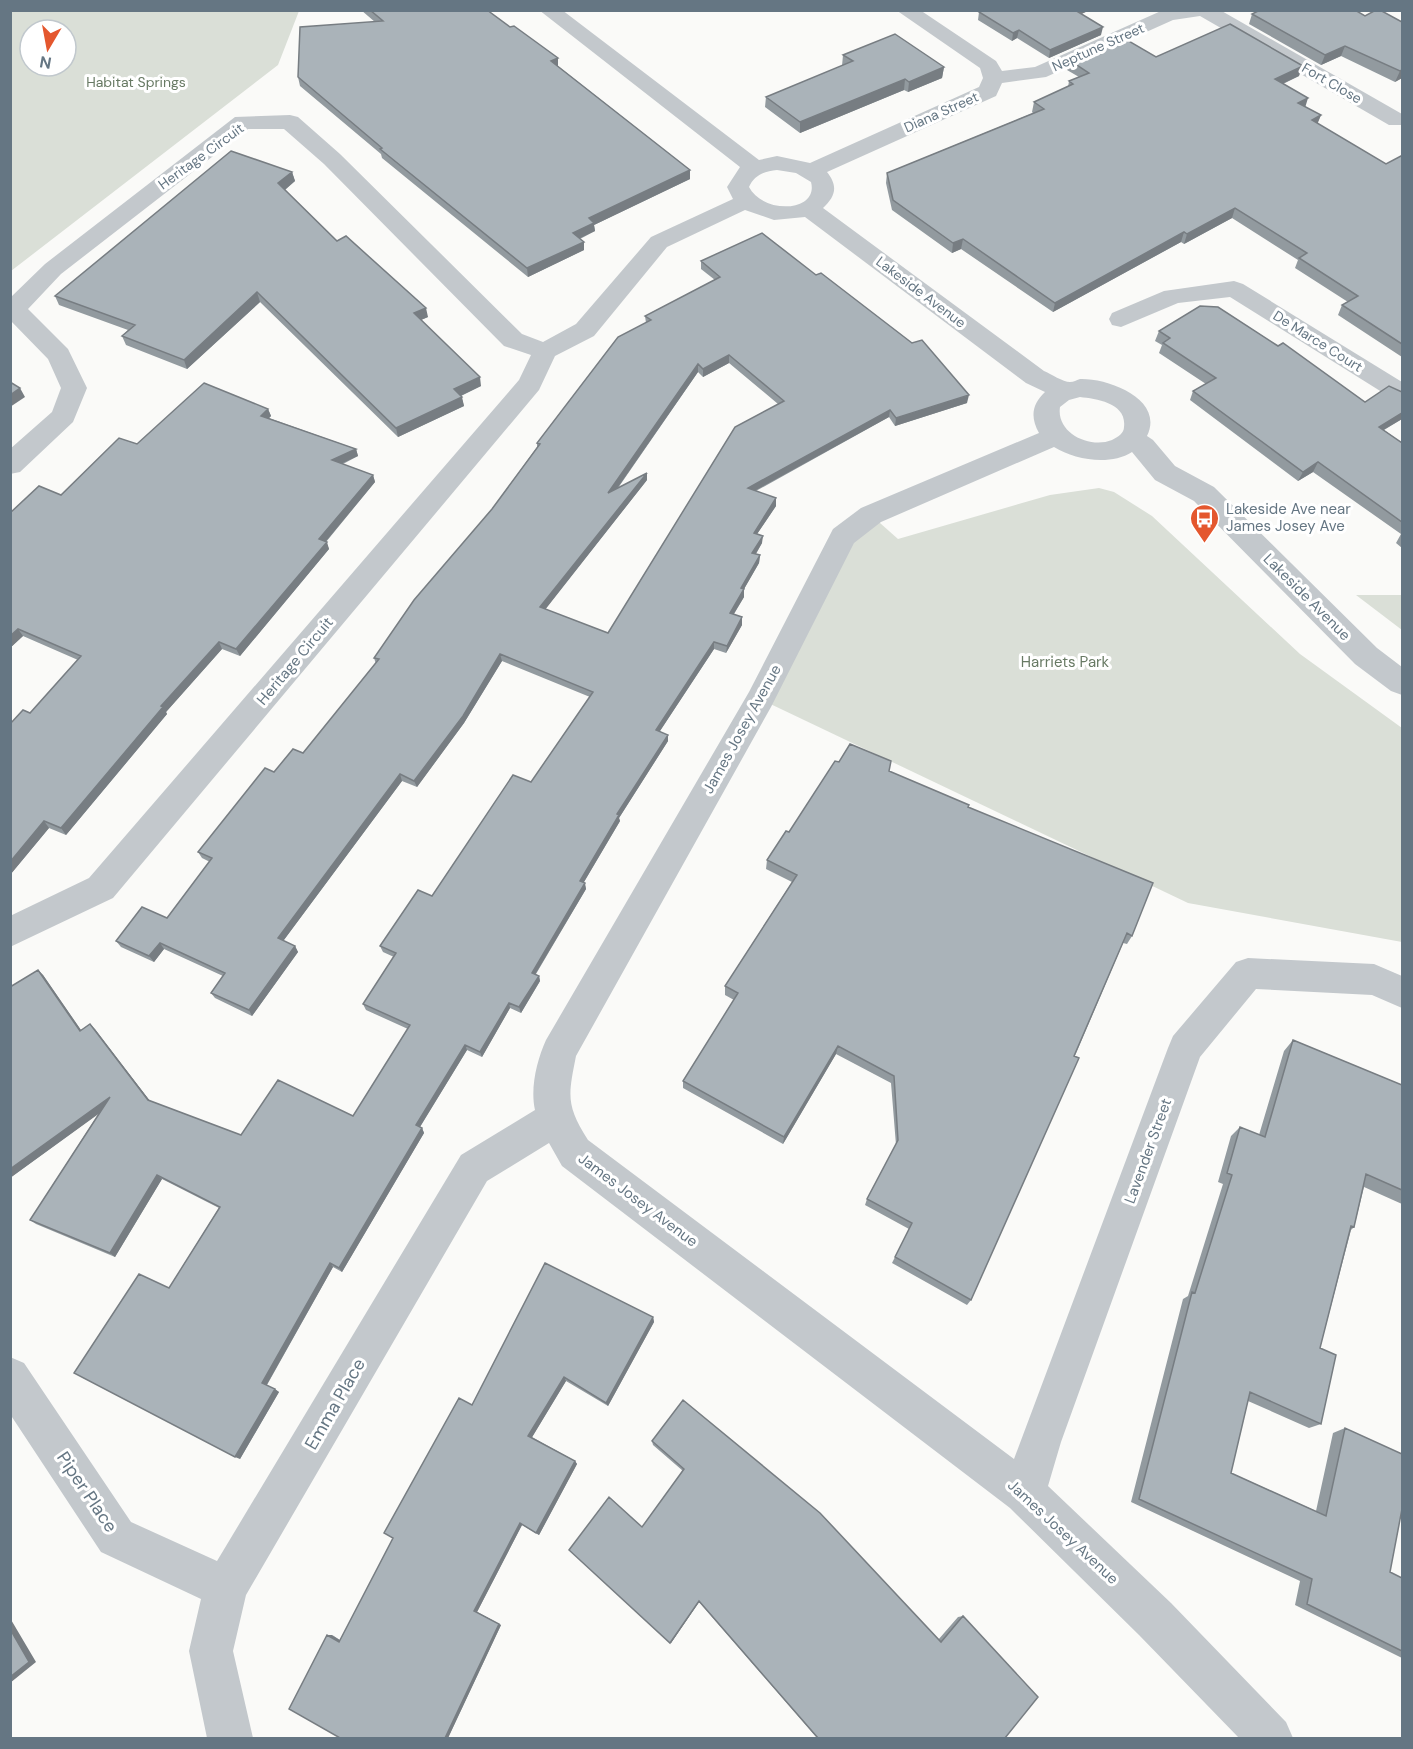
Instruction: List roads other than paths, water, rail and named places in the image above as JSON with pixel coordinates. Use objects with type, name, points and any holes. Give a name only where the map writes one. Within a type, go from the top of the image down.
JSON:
[{"type":"street","points":[[549,10],[755,168]]},
{"type":"street","name":"Diana Street","points":[[811,171],[988,91],[994,78],[989,65],[906,10]]},
{"type":"street","name":"Neptune Street","points":[[994,78],[1040,73],[1168,15],[1202,10]]},
{"type":"street","name":"Fort Close","points":[[1202,10],[1397,120]]},
{"type":"street","name":"Heritage Circuit","points":[[10,465],[64,416],[74,388],[59,355],[14,309],[53,269],[243,122],[290,122],[332,159],[513,340],[545,351],[530,384],[101,888],[10,932]]},
{"type":"street","points":[[777,163],[811,171],[819,178],[823,186],[822,194],[817,202],[808,208],[782,213],[761,210],[746,201],[738,187],[740,180],[755,168],[777,163]]},
{"type":"street","points":[[545,351],[585,330],[659,242],[746,201]]},
{"type":"street","name":"Lakeside Avenue","points":[[808,208],[1035,377],[1066,391]]},
{"type":"street","name":"De Marce Court","points":[[1121,319],[1173,296],[1234,289],[1402,393]]},
{"type":"street","points":[[1096,388],[1112,392],[1135,409],[1140,420],[1139,431],[1133,440],[1123,447],[1110,451],[1096,451],[1067,444],[1056,436],[1048,426],[1045,415],[1047,405],[1054,397],[1066,391],[1096,388]]},
{"type":"street","name":"James Josey Avenue","points":[[1056,436],[871,515],[843,536],[760,699],[559,1052],[550,1096],[554,1119],[576,1153],[1025,1493],[1155,1619],[1270,1738]]},
{"type":"street","name":"Lakeside Avenue","points":[[1133,440],[1144,447],[1165,473],[1204,494],[1366,656],[1402,683]]},
{"type":"street","name":"Lavender Street","points":[[1025,1493],[1040,1442],[1186,1048],[1248,974],[1374,980],[1402,992]]},
{"type":"street","name":"Emma Place","points":[[230,1738],[211,1651],[226,1588],[474,1168],[554,1119]]},
{"type":"street","name":"Piper Place","points":[[10,1377],[116,1537],[226,1588]]},
{"type":"place","name":"Lakeside Ave near James Josey Ave","points":[[1205,544]]},
{"type":"park label","name":"Habitat Springs","points":[[136,82]]},
{"type":"park label","name":"Harriets Park","points":[[1065,662]]}]
